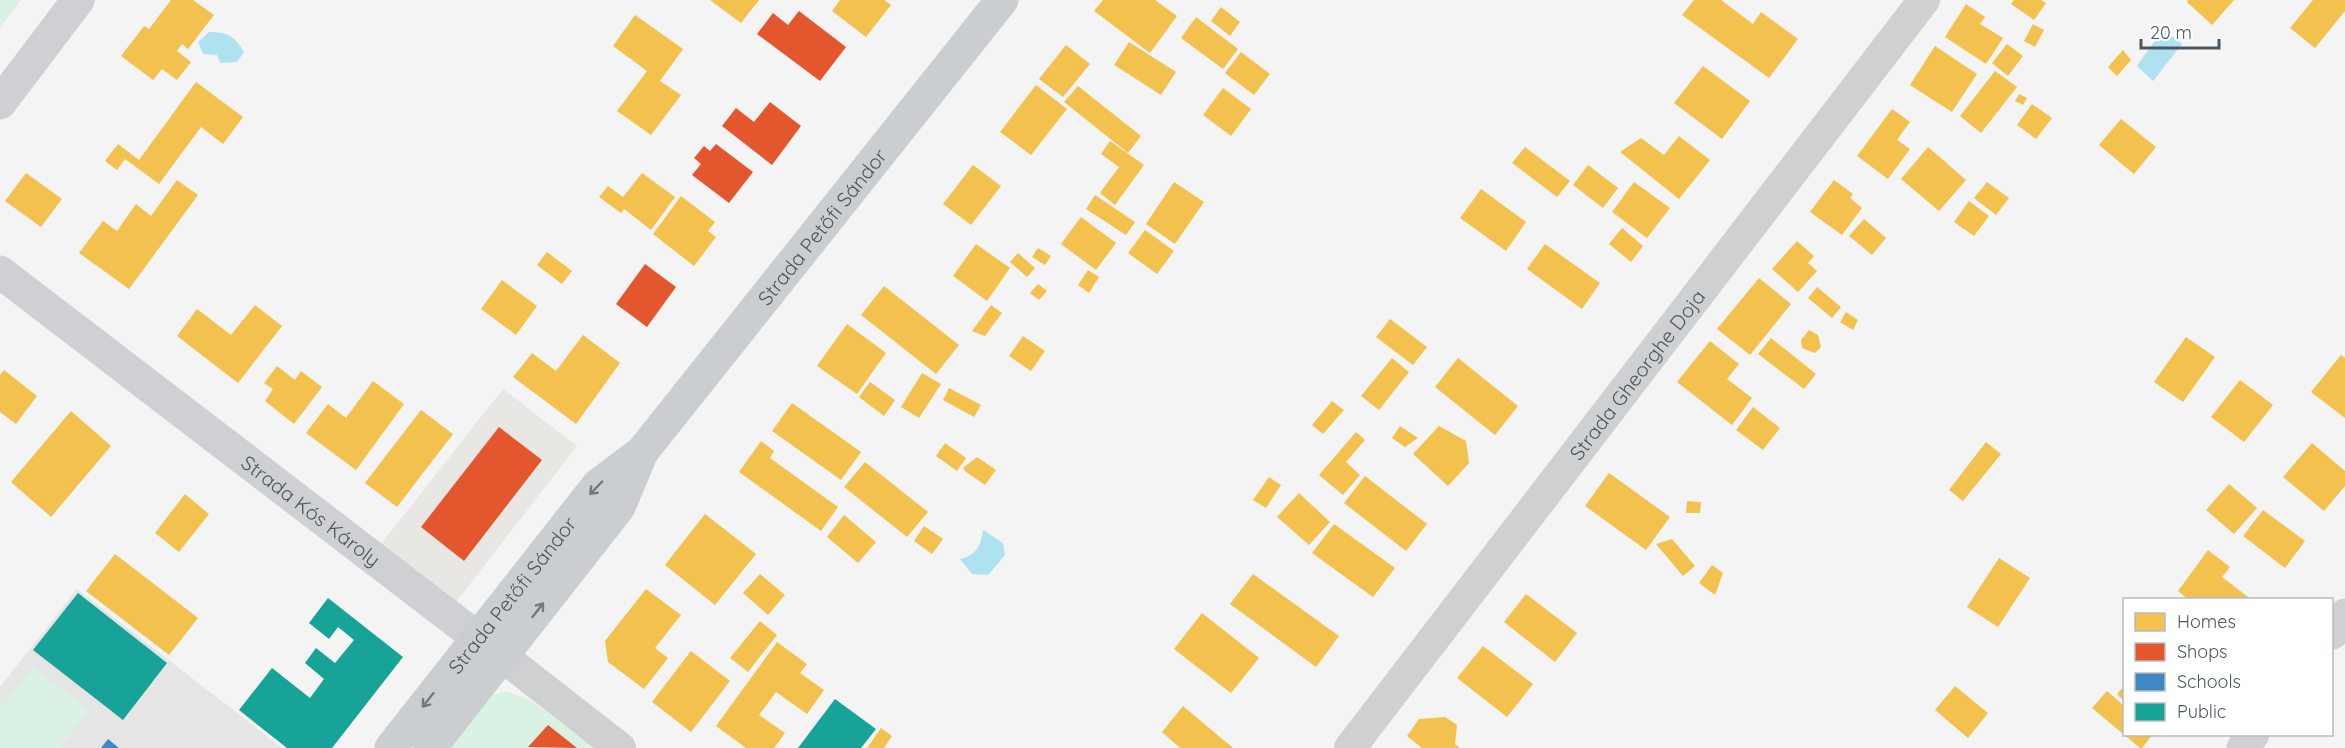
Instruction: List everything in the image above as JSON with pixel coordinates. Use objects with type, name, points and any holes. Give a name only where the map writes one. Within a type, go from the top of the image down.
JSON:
[{"type":"main road","name":"Strada Petőfi Sándor","points":[[391,748],[620,507],[642,452],[1002,0]]},
{"type":"main road","name":"Strada Petőfi Sándor","points":[[430,748],[489,647]]},
{"type":"street","points":[[0,102],[78,0]]},
{"type":"street","name":"Strada Gheorghe Doja","points":[[1350,748],[1924,0]]},
{"type":"street","name":"Strada Kós Károly","points":[[0,272],[620,748]]},
{"type":"street","points":[[2333,630],[2345,615]]},
{"type":"street","points":[[2243,748],[2252,736]]},
{"type":"shaded area","points":[[503,389],[577,446],[456,602],[381,544]]},
{"type":"shaded area","points":[[77,589],[282,748],[0,748],[0,687]]},
{"type":"green space","points":[[0,0],[21,0],[0,27]]},
{"type":"green space","points":[[33,666],[89,710],[60,748],[0,748],[0,709]]},
{"type":"green space","points":[[507,691],[530,700],[596,748],[443,748],[483,698]]},
{"type":"water","points":[[2163,29],[2182,44],[2153,81],[2137,66]]},
{"type":"water","points":[[209,32],[226,34],[237,42],[244,52],[237,62],[220,63],[217,55],[203,54],[198,42]]},
{"type":"water","points":[[983,530],[1003,543],[1005,555],[988,575],[972,574],[960,559],[977,549]]},
{"type":"building: Homes","points":[[171,0],[193,0],[214,15],[188,49],[182,44],[177,51],[191,62],[177,80],[162,69],[153,80],[121,56],[144,26],[149,29]]},
{"type":"building: Homes","points":[[710,0],[759,0],[741,23]]},
{"type":"building: Homes","points":[[840,0],[884,0],[891,5],[866,37],[832,11]]},
{"type":"building: Homes","points":[[1103,0],[1155,0],[1177,16],[1150,53],[1094,11]]},
{"type":"building: Homes","points":[[1694,0],[1721,0],[1753,24],[1761,12],[1798,39],[1769,78],[1682,15]]},
{"type":"building: Homes","points":[[2014,0],[2041,0],[2046,3],[2034,20],[2011,4]]},
{"type":"building: Homes","points":[[2188,0],[2234,0],[2212,25],[2187,2]]},
{"type":"building: Homes","points":[[2313,0],[2345,0],[2345,11],[2315,48],[2290,28]]},
{"type":"building: Homes","points":[[1966,4],[1985,17],[1980,24],[2003,38],[1986,64],[1945,37]]},
{"type":"building: Homes","points":[[1221,7],[1240,22],[1230,36],[1211,21]]},
{"type":"building: Homes","points":[[635,15],[683,49],[660,81],[681,95],[651,135],[617,111],[647,71],[613,46]]},
{"type":"building: Homes","points":[[1196,17],[1238,49],[1223,69],[1181,38]]},
{"type":"building: Homes","points":[[2033,24],[2044,30],[2035,47],[2024,41]]},
{"type":"building: Homes","points":[[1129,42],[1176,72],[1161,95],[1114,65]]},
{"type":"building: Homes","points":[[2007,44],[2023,56],[2008,76],[1992,63]]},
{"type":"building: Homes","points":[[1066,45],[1090,64],[1063,97],[1039,79]]},
{"type":"building: Homes","points":[[1935,46],[1977,74],[1952,112],[1910,85]]},
{"type":"building: Homes","points":[[2123,50],[2131,60],[2117,76],[2108,67]]},
{"type":"building: Homes","points":[[1241,52],[1270,74],[1254,95],[1225,73]]},
{"type":"building: Homes","points":[[1703,66],[1750,101],[1722,139],[1674,103]]},
{"type":"building: Homes","points":[[1995,71],[2017,87],[1981,133],[1960,116]]},
{"type":"building: Homes","points":[[196,82],[243,117],[223,144],[201,127],[159,184],[125,159],[117,170],[105,161],[118,144],[139,160]]},
{"type":"building: Homes","points":[[1036,85],[1067,109],[1031,155],[1000,132]]},
{"type":"building: Homes","points":[[1078,86],[1141,136],[1128,153],[1064,102]]},
{"type":"building: Homes","points":[[1223,88],[1251,109],[1231,136],[1203,115]]},
{"type":"building: Homes","points":[[2019,94],[2027,98],[2023,105],[2015,101]]},
{"type":"building: Homes","points":[[2032,104],[2052,118],[2036,139],[2017,125]]},
{"type":"building: Homes","points":[[1892,109],[1910,122],[1897,140],[1910,149],[1888,179],[1857,156]]},
{"type":"building: Homes","points":[[2121,119],[2156,147],[2134,174],[2099,145]]},
{"type":"building: Homes","points":[[1679,136],[1710,160],[1679,199],[1620,152],[1641,138],[1664,155]]},
{"type":"building: Homes","points":[[1110,141],[1144,165],[1115,205],[1100,193],[1119,167],[1101,154]]},
{"type":"building: Homes","points":[[1525,147],[1570,181],[1557,197],[1512,163]]},
{"type":"building: Homes","points":[[1928,147],[1966,180],[1939,211],[1901,179]]},
{"type":"building: Homes","points":[[973,165],[1001,186],[971,225],[943,204]]},
{"type":"building: Homes","points":[[1588,165],[1618,188],[1603,208],[1573,185]]},
{"type":"building: Homes","points":[[26,173],[62,199],[41,227],[5,201]]},
{"type":"building: Homes","points":[[642,173],[675,197],[651,230],[624,209],[621,213],[599,197],[608,186],[623,197]]},
{"type":"building: Homes","points":[[177,180],[198,195],[129,289],[79,253],[103,221],[117,231],[136,204],[151,216]]},
{"type":"building: Homes","points":[[1834,180],[1853,194],[1850,198],[1862,208],[1842,235],[1810,212]]},
{"type":"building: Homes","points":[[1174,182],[1204,202],[1175,244],[1146,224]]},
{"type":"building: Homes","points":[[1634,182],[1670,208],[1647,238],[1612,212]]},
{"type":"building: Homes","points":[[1987,182],[2009,198],[1996,215],[1974,198]]},
{"type":"building: Homes","points":[[1481,189],[1526,222],[1506,251],[1460,218]]},
{"type":"building: Homes","points":[[1095,195],[1135,222],[1126,235],[1086,209]]},
{"type":"building: Homes","points":[[681,196],[715,222],[708,231],[716,237],[694,266],[653,234]]},
{"type":"building: Homes","points":[[1969,201],[1989,216],[1974,236],[1954,222]]},
{"type":"building: Homes","points":[[1081,217],[1116,243],[1096,270],[1061,244]]},
{"type":"building: Homes","points":[[1864,219],[1886,238],[1872,255],[1849,236]]},
{"type":"building: Homes","points":[[1622,228],[1643,246],[1631,262],[1609,244]]},
{"type":"building: Homes","points":[[1145,230],[1174,251],[1157,274],[1128,253]]},
{"type":"building: Homes","points":[[1797,241],[1814,256],[1808,263],[1817,271],[1798,292],[1772,269]]},
{"type":"building: Homes","points":[[976,244],[1010,268],[987,301],[953,276]]},
{"type":"building: Homes","points":[[1545,244],[1600,283],[1582,309],[1527,269]]},
{"type":"building: Homes","points":[[1038,248],[1051,256],[1045,265],[1032,257]]},
{"type":"building: Homes","points":[[547,252],[572,271],[562,284],[537,265]]},
{"type":"building: Homes","points":[[1018,253],[1035,268],[1027,277],[1010,262]]},
{"type":"building: Homes","points":[[1088,270],[1099,277],[1089,293],[1078,285]]},
{"type":"building: Homes","points":[[1759,278],[1791,304],[1750,355],[1717,329]]},
{"type":"building: Homes","points":[[502,280],[537,306],[516,335],[481,309]]},
{"type":"building: Homes","points":[[1038,284],[1047,291],[1039,300],[1030,293]]},
{"type":"building: Homes","points":[[884,286],[959,345],[936,374],[861,315]]},
{"type":"building: Homes","points":[[1817,287],[1841,307],[1832,318],[1808,298]]},
{"type":"building: Homes","points":[[255,305],[282,326],[238,383],[177,336],[197,309],[231,335]]},
{"type":"building: Homes","points":[[991,305],[1002,313],[985,336],[972,331]]},
{"type":"building: Homes","points":[[1846,312],[1858,320],[1853,330],[1840,322]]},
{"type":"building: Homes","points":[[1390,319],[1427,347],[1413,365],[1376,337]]},
{"type":"building: Homes","points":[[847,324],[886,353],[857,394],[817,366]]},
{"type":"building: Homes","points":[[1809,330],[1818,335],[1821,347],[1815,353],[1802,348],[1801,340]]},
{"type":"building: Homes","points":[[583,335],[620,363],[576,424],[513,377],[532,353],[556,371]]},
{"type":"building: Homes","points":[[1023,336],[1045,351],[1031,371],[1009,356]]},
{"type":"building: Homes","points":[[2186,337],[2215,357],[2183,402],[2154,382]]},
{"type":"building: Homes","points":[[1771,338],[1816,374],[1804,389],[1758,354]]},
{"type":"building: Homes","points":[[1710,341],[1739,364],[1727,379],[1752,398],[1732,425],[1677,382]]},
{"type":"building: Homes","points":[[2341,355],[2345,358],[2345,418],[2311,392]]},
{"type":"building: Homes","points":[[1392,358],[1409,372],[1379,410],[1361,396]]},
{"type":"building: Homes","points":[[1458,358],[1518,406],[1495,435],[1435,387]]},
{"type":"building: Homes","points":[[277,366],[295,380],[301,371],[322,387],[294,424],[265,401],[273,389],[264,383]]},
{"type":"building: Homes","points":[[4,370],[37,396],[16,424],[0,412],[0,375]]},
{"type":"building: Homes","points":[[922,373],[941,384],[919,418],[901,407]]},
{"type":"building: Homes","points":[[2240,380],[2273,405],[2244,442],[2211,417]]},
{"type":"building: Homes","points":[[373,381],[404,404],[356,470],[306,433],[328,404],[346,418]]},
{"type":"building: Homes","points":[[870,382],[895,400],[884,416],[859,397]]},
{"type":"building: Homes","points":[[949,388],[981,405],[974,417],[943,400]]},
{"type":"building: Homes","points":[[1332,401],[1344,410],[1323,434],[1312,425]]},
{"type":"building: Homes","points":[[792,403],[861,452],[841,480],[772,431]]},
{"type":"building: Homes","points":[[1753,407],[1780,428],[1763,450],[1736,430]]},
{"type":"building: Homes","points":[[421,410],[453,434],[397,507],[365,483]]},
{"type":"building: Homes","points":[[71,411],[111,446],[51,517],[11,482]]},
{"type":"building: Homes","points":[[1400,426],[1418,438],[1405,447],[1392,438]]},
{"type":"building: Homes","points":[[1439,426],[1466,441],[1469,463],[1448,486],[1413,454]]},
{"type":"building: Homes","points":[[1356,432],[1365,440],[1346,462],[1360,475],[1343,495],[1319,475]]},
{"type":"building: Homes","points":[[761,441],[774,451],[770,458],[838,507],[821,531],[739,472]]},
{"type":"building: Homes","points":[[1986,442],[2001,454],[1963,501],[1949,490]]},
{"type":"building: Homes","points":[[945,443],[966,458],[957,471],[936,456]]},
{"type":"building: Homes","points":[[2312,443],[2345,471],[2345,486],[2324,511],[2283,477]]},
{"type":"building: Homes","points":[[977,457],[996,470],[985,485],[963,468]]},
{"type":"building: Homes","points":[[865,462],[928,512],[907,537],[844,487]]},
{"type":"building: Homes","points":[[1609,473],[1670,517],[1646,550],[1585,506]]},
{"type":"building: Homes","points":[[1365,476],[1427,524],[1406,551],[1344,503]]},
{"type":"building: Homes","points":[[1269,477],[1281,485],[1266,508],[1253,500]]},
{"type":"building: Homes","points":[[2229,484],[2257,508],[2234,534],[2206,510]]},
{"type":"building: Homes","points":[[1299,493],[1330,522],[1309,545],[1277,517]]},
{"type":"building: Homes","points":[[185,494],[209,514],[179,552],[155,533]]},
{"type":"building: Homes","points":[[1687,501],[1701,502],[1700,513],[1686,513]]},
{"type":"building: Homes","points":[[2263,510],[2305,541],[2285,568],[2243,536]]},
{"type":"building: Homes","points":[[705,514],[756,554],[715,605],[665,565]]},
{"type":"building: Homes","points":[[844,515],[876,542],[858,563],[827,537]]},
{"type":"building: Homes","points":[[1334,524],[1395,568],[1373,597],[1312,553]]},
{"type":"building: Homes","points":[[924,526],[943,539],[932,554],[914,541]]},
{"type":"building: Homes","points":[[1672,539],[1695,566],[1683,576],[1656,544]]},
{"type":"building: Homes","points":[[2208,550],[2230,567],[2222,577],[2249,598],[2187,598],[2178,591]]},
{"type":"building: Homes","points":[[115,554],[198,618],[169,655],[86,591]]},
{"type":"building: Homes","points":[[1999,558],[2030,578],[1998,627],[1967,607]]},
{"type":"building: Homes","points":[[1712,565],[1723,573],[1715,595],[1699,583]]},
{"type":"building: Homes","points":[[760,574],[785,595],[768,615],[743,593]]},
{"type":"building: Homes","points":[[1253,574],[1339,636],[1316,667],[1230,604]]},
{"type":"building: Homes","points":[[646,589],[681,615],[655,648],[668,658],[644,689],[608,662],[605,641]]},
{"type":"building: Homes","points":[[1526,594],[1577,633],[1555,662],[1504,622]]},
{"type":"building: Homes","points":[[1202,613],[1259,658],[1231,693],[1174,649]]},
{"type":"building: Homes","points":[[760,621],[777,635],[748,672],[730,658]]},
{"type":"building: Homes","points":[[777,642],[807,664],[800,673],[824,690],[807,714],[776,692],[759,715],[785,733],[774,748],[746,748],[716,726]]},
{"type":"building: Homes","points":[[1483,646],[1533,684],[1507,717],[1457,678]]},
{"type":"building: Homes","points":[[691,651],[730,681],[691,732],[652,702]]},
{"type":"building: Homes","points":[[1955,686],[1988,713],[1968,738],[1935,710]]},
{"type":"building: Homes","points":[[2123,687],[2123,700],[2117,694]]},
{"type":"building: Homes","points":[[2107,691],[2123,705],[2123,734],[2092,708]]},
{"type":"building: Homes","points":[[1183,706],[1233,748],[1180,748],[1162,732]]},
{"type":"building: Homes","points":[[1445,717],[1457,725],[1455,744],[1460,748],[1422,748],[1407,736],[1419,719]]},
{"type":"building: Homes","points":[[881,728],[892,736],[884,748],[867,748]]},
{"type":"building: Homes","points":[[2126,736],[2151,736],[2140,748]]},
{"type":"building: Shops","points":[[799,11],[846,47],[820,81],[757,34],[773,13],[788,25]]},
{"type":"building: Shops","points":[[770,102],[801,126],[772,165],[722,126],[736,108],[754,122]]},
{"type":"building: Shops","points":[[716,144],[753,172],[729,203],[692,175],[701,164],[694,158],[704,146],[710,151]]},
{"type":"building: Shops","points":[[645,264],[676,287],[647,327],[616,304]]},
{"type":"building: Shops","points":[[499,427],[542,460],[464,561],[421,527]]},
{"type":"building: Shops","points":[[548,725],[577,748],[528,747]]},
{"type":"building: Schools","points":[[108,739],[119,748],[101,748]]},
{"type":"building: Public","points":[[78,593],[167,663],[123,720],[33,650]]},
{"type":"building: Public","points":[[328,598],[403,657],[332,748],[287,748],[239,710],[272,668],[310,698],[324,679],[305,663],[316,648],[335,663],[354,640],[338,627],[329,639],[309,623]]},
{"type":"building: Public","points":[[835,699],[876,729],[861,748],[798,748]]}]
